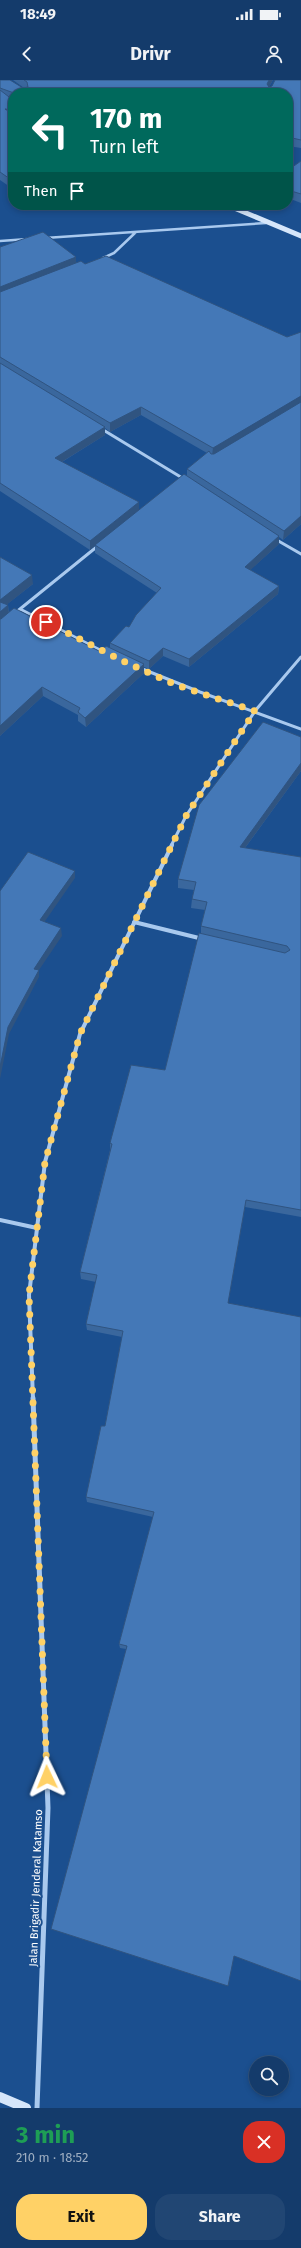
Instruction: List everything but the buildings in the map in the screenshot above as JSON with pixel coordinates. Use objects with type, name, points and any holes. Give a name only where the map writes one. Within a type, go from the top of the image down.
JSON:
[{"type":"main road","points":[[238,210],[266,223],[301,236]]},
{"type":"main road","points":[[0,2097],[26,2108]]},
{"type":"street","points":[[38,238],[266,223]]},
{"type":"street","points":[[100,260],[114,253],[136,232]]},
{"type":"street","points":[[0,241],[30,239]]},
{"type":"street","points":[[93,424],[182,480],[190,483]]},
{"type":"street","points":[[270,536],[301,554]]},
{"type":"street","points":[[10,618],[100,544]]},
{"type":"street","points":[[20,609],[111,655]]},
{"type":"street","name":"Jalan Brigadir Jenderal Katamso","points":[[37,2108],[48,1808],[29,1295],[45,1162],[80,1034],[186,816],[255,711],[301,656]]},
{"type":"street","points":[[138,668],[183,687],[255,711],[301,729]]},
{"type":"street","points":[[134,922],[210,940]]},
{"type":"street","points":[[0,1220],[37,1228]]},
{"type":"route","points":[[46,622],[125,662],[176,685],[255,711],[186,816],[80,1034],[45,1162],[29,1295],[47,1777]]}]
